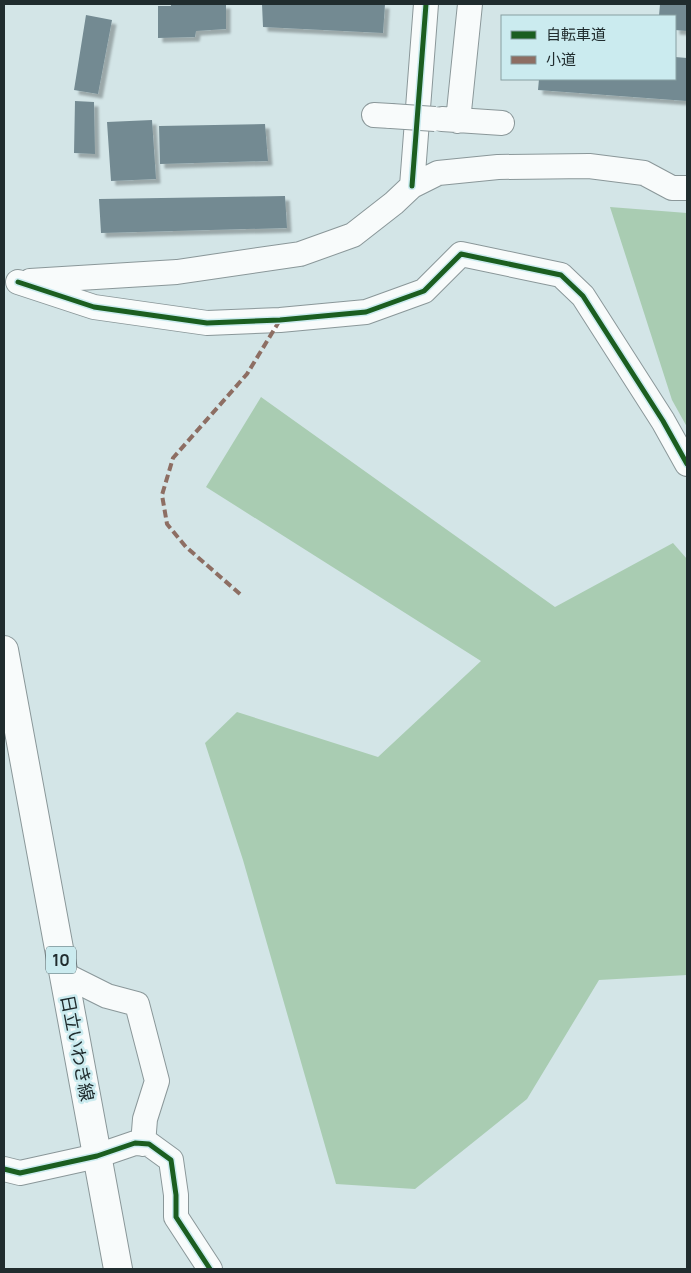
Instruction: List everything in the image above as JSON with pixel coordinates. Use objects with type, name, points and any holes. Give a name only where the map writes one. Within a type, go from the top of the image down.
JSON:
[{"type":"main road","name":"日立いわき線","points":[[4,650],[7,684],[118,1269]]},
{"type":"street","points":[[412,186],[426,4]]},
{"type":"street","points":[[447,120],[470,4]]},
{"type":"street","points":[[382,116],[502,123]]},
{"type":"street","points":[[11,282],[177,272],[300,254],[354,235],[412,186],[438,172],[498,167],[589,166],[644,173],[672,188],[687,188]]},
{"type":"street","points":[[11,282],[94,307],[207,323],[280,320],[366,312],[424,291],[461,254],[561,275],[583,296],[663,420],[687,464]]},
{"type":"street","points":[[63,974],[107,996],[137,1004],[157,1081],[145,1119],[143,1144]]},
{"type":"street","points":[[4,1169],[20,1173],[97,1156],[135,1143],[149,1144],[171,1160],[176,1195],[176,1217],[210,1269]]},
{"type":"green space","points":[[610,207],[687,213],[687,427],[672,400]]},
{"type":"green space","points":[[261,397],[555,607],[673,543],[687,559],[687,975],[599,980],[527,1099],[415,1189],[336,1184],[243,860],[205,743],[237,712],[378,757],[481,661],[206,487]]},
{"type":"building","points":[[171,4],[226,4],[226,29],[196,31],[195,37],[158,38],[158,6],[171,6]]},
{"type":"building","points":[[262,4],[385,4],[383,33],[263,27]]},
{"type":"building","points":[[660,4],[687,4],[687,31],[676,30],[676,15],[659,15]]},
{"type":"building","points":[[86,15],[112,20],[98,94],[74,90]]},
{"type":"building","points":[[676,57],[687,58],[687,101],[538,90],[539,80],[676,80]]},
{"type":"building","points":[[75,101],[94,102],[95,154],[74,153]]},
{"type":"building","points":[[152,120],[156,179],[111,181],[107,122]]},
{"type":"building","points":[[265,124],[268,161],[160,164],[159,126]]},
{"type":"building","points":[[285,196],[287,228],[101,233],[99,199]]},
{"type":"marked path","points":[[240,594],[186,547],[167,524],[162,495],[173,458],[247,374],[280,320]]},
{"type":"cycle path","points":[[412,186],[426,4]]},
{"type":"cycle path","points":[[18,282],[94,307],[207,323],[280,320],[366,312],[424,291],[461,254],[561,275],[583,296],[663,421],[687,464]]},
{"type":"cycle path","points":[[4,1169],[20,1173],[97,1156],[135,1143],[149,1144],[171,1160],[176,1195],[176,1217],[210,1269]]}]
